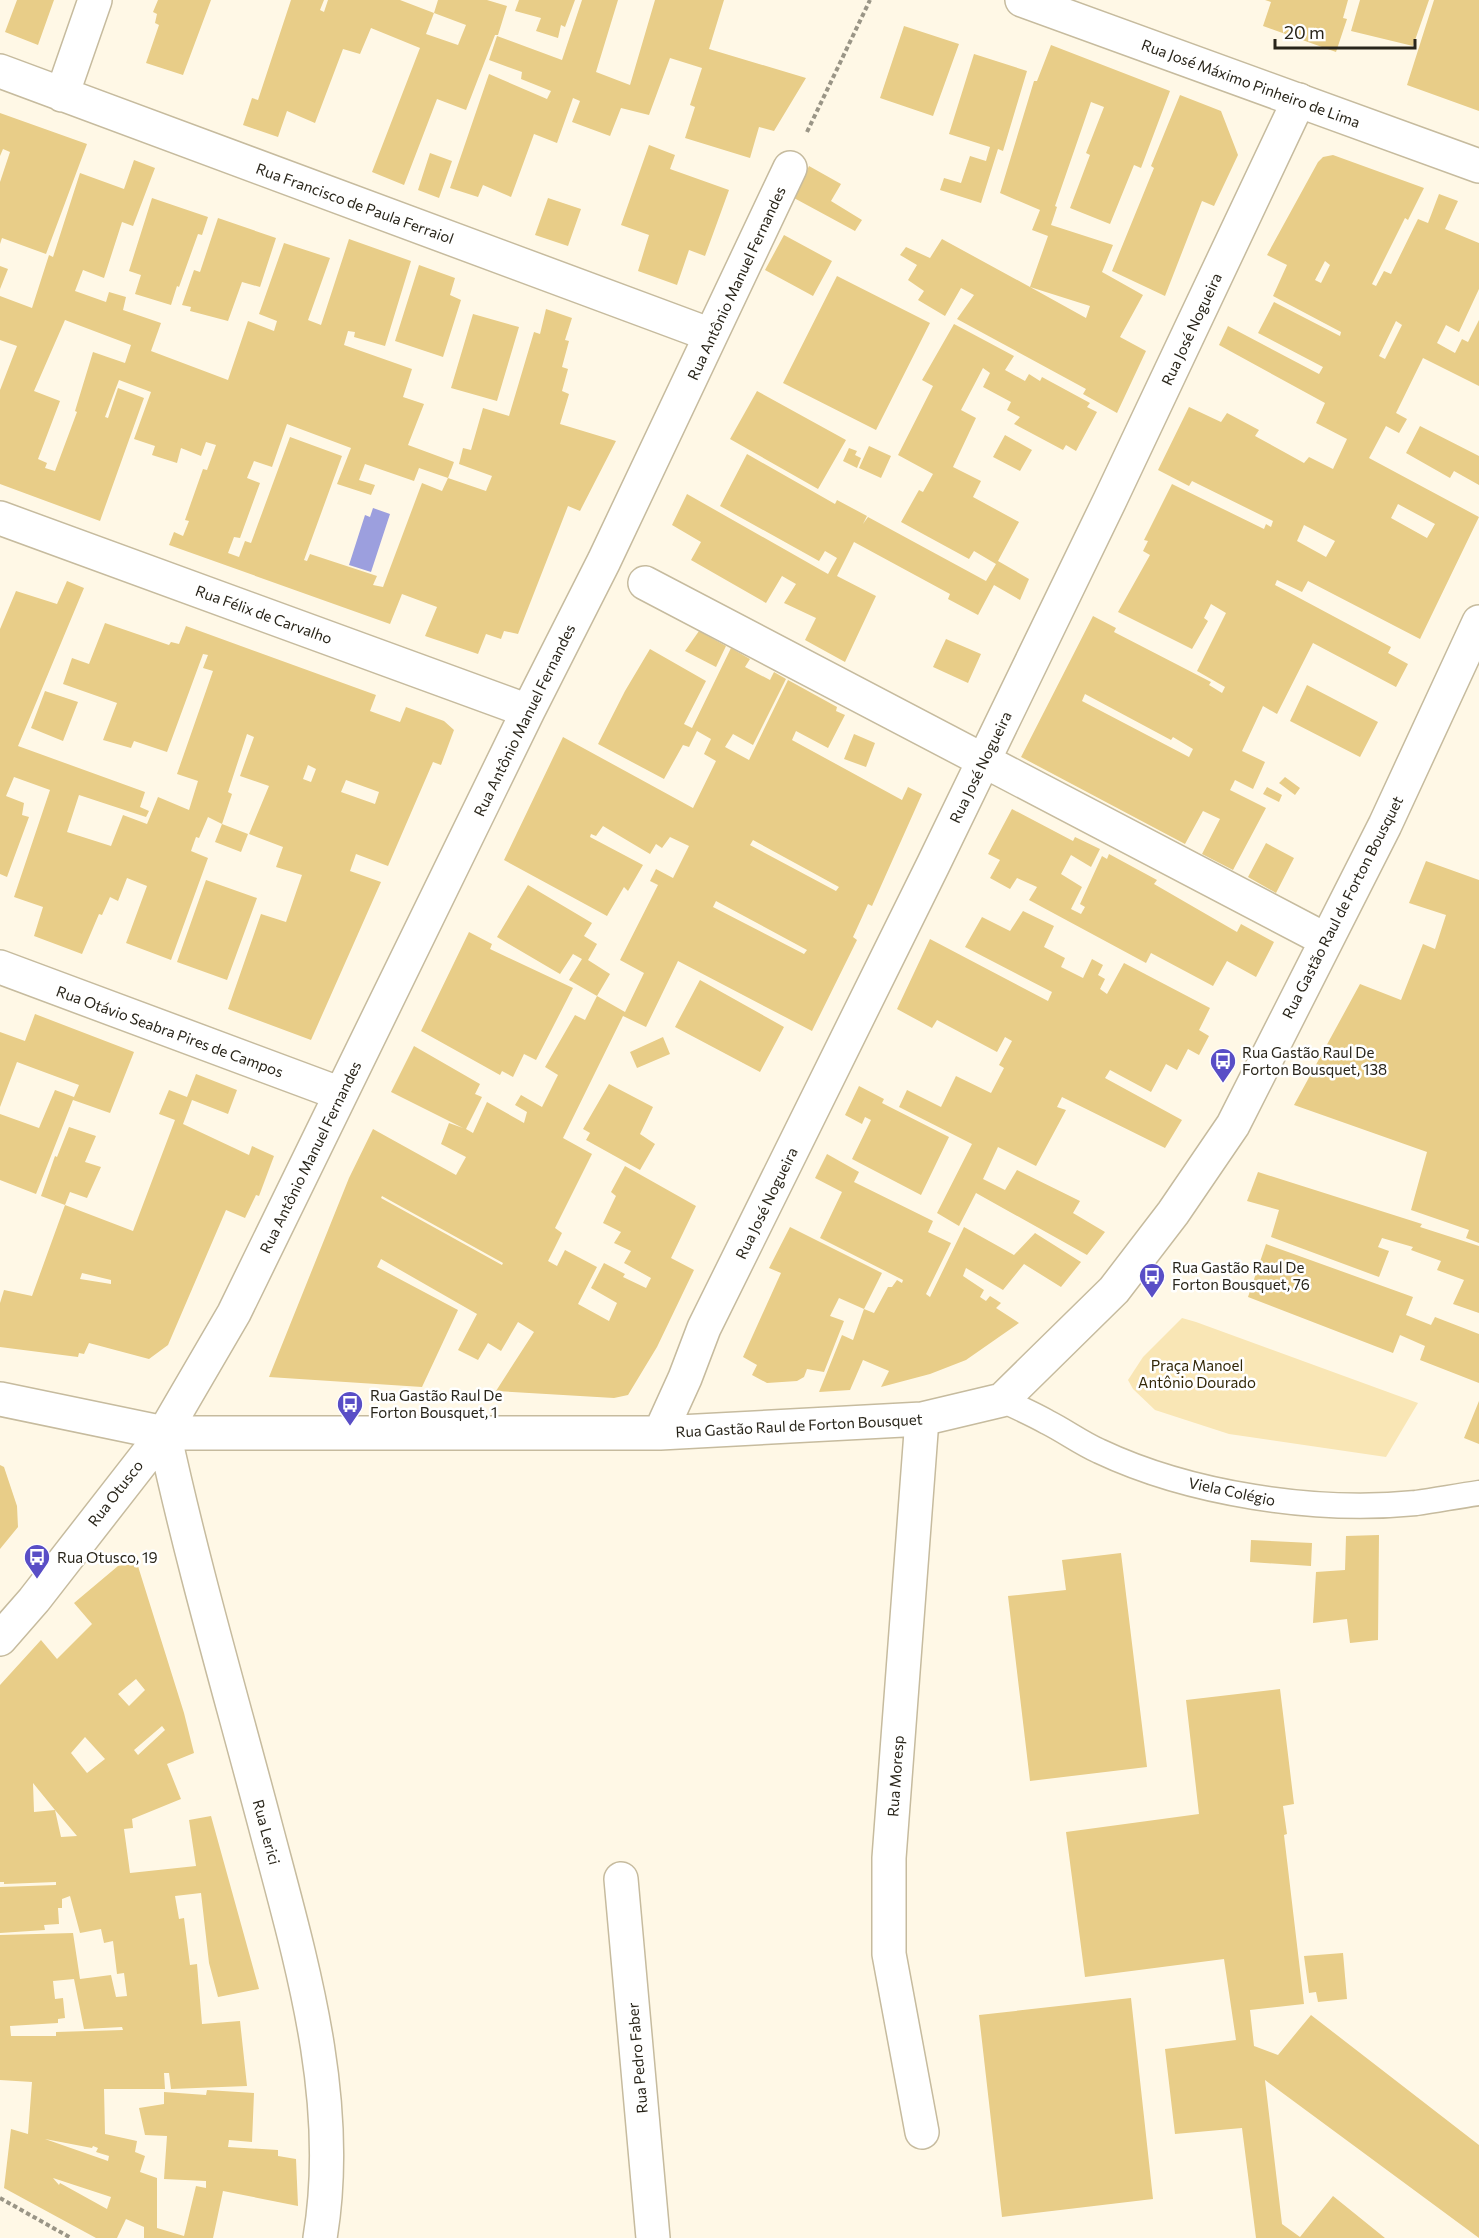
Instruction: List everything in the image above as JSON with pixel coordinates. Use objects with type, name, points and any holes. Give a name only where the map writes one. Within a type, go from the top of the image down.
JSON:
[{"type":"street","points":[[62,94],[95,0]]},
{"type":"street","name":"Rua José Máximo Pinheiro de Lima","points":[[1022,0],[1479,166]]},
{"type":"street","name":"Rua Francisco de Paula Ferraiol","points":[[0,72],[711,335]]},
{"type":"street","name":"Rua José Nogueira","points":[[660,1433],[685,1378],[704,1328],[1110,500],[1299,100]]},
{"type":"street","name":"Rua Antônio Manuel Fernandes","points":[[164,1433],[234,1313],[528,711],[604,561],[790,168]]},
{"type":"street","name":"Rua Félix de Carvalho","points":[[0,518],[528,711]]},
{"type":"street","points":[[645,583],[1326,940]]},
{"type":"street","name":"Rua Gastão Raul de Forton Bousquet","points":[[0,1399],[164,1433],[660,1433],[922,1419],[1002,1400],[1114,1290],[1173,1214],[1233,1125],[1385,825],[1479,622]]},
{"type":"street","name":"Rua Otávio Seabra Pires de Campos","points":[[0,967],[341,1094]]},
{"type":"street","name":"Rua Moresp","points":[[922,1419],[889,1858],[888,1904],[889,1954],[922,2132]]},
{"type":"street","name":"Rua Otusco","points":[[0,1639],[34,1600],[164,1433]]},
{"type":"street","name":"Rua Lerici","points":[[164,1433],[182,1510],[304,1973],[324,2086],[327,2199],[321,2238]]},
{"type":"street","name":"Rua Pedro Faber","points":[[621,1879],[652,2238]]},
{"type":"lane","name":"Viela Colégio","points":[[1002,1400],[1045,1420],[1099,1451],[1171,1478],[1252,1497],[1357,1505],[1416,1503],[1479,1493]]},
{"type":"path","name":"Rua Antônio Manuel Fernandes","points":[[790,168],[870,0]]},
{"type":"path","points":[[0,2198],[71,2238]]},
{"type":"green space","name":"Praça Manoel Antônio Dourado","points":[[1182,1318],[1418,1403],[1386,1457],[1229,1434],[1155,1410],[1133,1389],[1128,1380],[1143,1357]]},
{"type":"water","points":[[373,508],[390,514],[371,572],[349,565],[365,515],[370,517]]},
{"type":"building","points":[[17,0],[54,0],[38,45],[5,32]]},
{"type":"building","points":[[158,0],[211,0],[183,75],[146,63],[159,25],[155,23],[157,14],[153,12]]},
{"type":"building","points":[[291,0],[324,0],[320,10],[324,12],[328,0],[400,0],[434,13],[438,0],[487,0],[507,6],[498,35],[495,35],[466,110],[437,99],[404,185],[372,172],[420,48],[371,28],[360,54],[343,49],[315,123],[287,111],[278,137],[243,125],[252,98],[258,100]],"holes":[[[434,13],[466,25],[458,45],[426,34]]]},
{"type":"building","points":[[519,0],[575,0],[565,27],[561,25],[558,38],[536,31],[541,18],[515,11]]},
{"type":"building","points":[[582,0],[618,0],[596,72],[630,85],[655,0],[724,0],[709,49],[806,78],[774,131],[759,127],[750,158],[685,138],[695,107],[690,105],[702,68],[670,58],[649,115],[621,108],[610,136],[572,122],[580,101],[573,98],[557,143],[534,134],[511,197],[483,185],[478,197],[450,188],[489,74],[547,99],[551,91],[521,79],[522,72],[489,60],[497,36],[562,60]]},
{"type":"building","points":[[1265,0],[1348,0],[1343,18],[1347,19],[1336,52],[1263,26],[1271,2]]},
{"type":"building","points":[[1360,0],[1429,0],[1413,46],[1351,31]]},
{"type":"building","points":[[1434,0],[1479,0],[1479,111],[1407,85]]},
{"type":"building","points":[[904,26],[959,44],[933,116],[880,98]]},
{"type":"building","points":[[1051,45],[1170,91],[1141,168],[1134,165],[1110,224],[1070,208],[1090,155],[1086,153],[1104,107],[1091,102],[1055,206],[1057,207],[1051,225],[1113,245],[1102,272],[1143,295],[1120,337],[1146,351],[1117,413],[1083,394],[1086,389],[957,319],[974,295],[961,288],[945,316],[918,300],[924,291],[908,280],[917,265],[900,255],[906,247],[930,258],[942,239],[1030,287],[1048,236],[1032,230],[1040,210],[1000,193],[1034,81],[1037,81]],"holes":[[[1030,287],[1090,306],[1086,318]]]},
{"type":"building","points":[[974,54],[1027,71],[1003,151],[998,149],[981,203],[940,190],[944,178],[961,183],[970,156],[986,161],[990,147],[949,134]]},
{"type":"building","points":[[1180,95],[1221,111],[1238,155],[1214,206],[1202,201],[1165,296],[1112,271],[1154,168],[1151,166]]},
{"type":"building","points":[[0,113],[87,144],[46,254],[2,238],[0,244],[0,182],[10,152],[3,149],[0,156]]},
{"type":"building","points":[[649,145],[675,155],[670,169],[729,190],[705,256],[689,250],[677,285],[638,271],[649,235],[621,225]]},
{"type":"building","points":[[430,153],[452,161],[439,198],[418,190]]},
{"type":"building","points":[[1333,155],[1424,188],[1408,220],[1405,218],[1372,284],[1376,286],[1384,271],[1391,274],[1418,219],[1428,223],[1439,194],[1458,201],[1445,229],[1479,243],[1479,289],[1459,332],[1446,325],[1437,343],[1455,353],[1462,339],[1468,342],[1479,320],[1479,386],[1423,358],[1396,413],[1407,419],[1399,433],[1386,426],[1369,458],[1479,517],[1420,639],[1308,581],[1302,592],[1277,580],[1275,585],[1391,647],[1388,653],[1408,664],[1396,687],[1313,643],[1277,714],[1263,706],[1242,751],[1265,762],[1253,789],[1235,780],[1230,790],[1266,808],[1233,870],[1202,854],[1220,819],[1203,811],[1185,844],[1021,757],[1093,616],[1116,628],[1114,632],[1211,682],[1209,685],[1222,693],[1225,687],[1197,671],[1226,613],[1211,604],[1204,618],[1208,621],[1192,649],[1118,612],[1150,555],[1143,551],[1148,541],[1144,540],[1172,484],[1264,529],[1266,524],[1271,527],[1273,521],[1192,481],[1189,486],[1158,470],[1189,407],[1221,422],[1227,413],[1259,430],[1255,436],[1304,463],[1309,457],[1333,469],[1347,439],[1316,423],[1325,403],[1219,345],[1228,326],[1319,374],[1323,367],[1258,333],[1274,302],[1340,336],[1341,332],[1273,296],[1287,265],[1267,255],[1318,162],[1323,157]],"holes":[[[1325,261],[1330,265],[1321,283],[1315,280]],[[1396,321],[1402,325],[1385,359],[1379,356]],[[1398,504],[1435,524],[1427,538],[1391,518]],[[1304,525],[1335,541],[1326,557],[1297,541]],[[1085,694],[1171,740],[1173,737],[1193,749],[1189,757],[1082,701]]]},
{"type":"building","points":[[134,160],[155,168],[133,226],[122,222],[104,278],[83,270],[75,291],[106,302],[109,292],[126,297],[123,310],[161,323],[151,351],[228,380],[248,321],[274,331],[277,321],[259,314],[284,243],[330,258],[308,320],[321,325],[349,239],[411,261],[385,346],[354,337],[355,332],[348,331],[344,345],[412,369],[403,397],[424,404],[408,445],[454,462],[448,478],[486,491],[492,476],[459,464],[463,448],[471,450],[483,408],[509,416],[534,332],[540,334],[546,309],[572,318],[565,340],[569,341],[562,367],[568,369],[562,391],[569,394],[560,424],[616,441],[580,511],[568,506],[518,634],[504,631],[501,639],[486,634],[478,654],[425,636],[437,607],[402,594],[390,624],[169,545],[174,532],[183,536],[189,521],[185,520],[203,469],[207,470],[216,445],[206,442],[201,456],[181,448],[177,463],[152,455],[155,446],[134,439],[151,392],[119,380],[105,417],[108,418],[118,388],[144,398],[100,521],[0,484],[0,390],[17,346],[0,340],[0,296],[32,308],[49,255],[53,257],[80,173],[124,189]],"holes":[[[65,320],[131,345],[125,363],[93,352],[75,411],[77,412],[55,471],[45,468],[47,463],[38,459],[60,401],[34,391]],[[287,424],[351,448],[337,484],[371,495],[375,485],[359,480],[365,464],[414,481],[419,468],[448,478],[442,491],[422,483],[383,587],[373,585],[377,576],[310,554],[307,561],[304,560],[342,456],[290,437],[251,543],[245,541],[239,557],[228,553],[234,537],[240,538],[260,483],[247,478],[254,461],[272,467]]]},
{"type":"building","points":[[809,166],[841,184],[831,201],[862,220],[855,231],[794,198]]},
{"type":"building","points":[[152,198],[208,217],[202,235],[198,234],[171,305],[135,294],[141,275],[129,271]]},
{"type":"building","points":[[548,198],[581,209],[568,246],[535,235]]},
{"type":"building","points":[[218,218],[276,238],[260,287],[242,282],[228,321],[190,311],[191,307],[182,305],[194,270],[200,272]]},
{"type":"building","points":[[784,235],[832,261],[813,296],[765,270]]},
{"type":"building","points":[[419,265],[455,278],[450,295],[461,300],[443,357],[395,341]]},
{"type":"building","points":[[0,266],[8,269],[0,289]]},
{"type":"building","points":[[837,276],[930,323],[876,430],[783,383]]},
{"type":"building","points":[[473,314],[519,327],[497,401],[451,388]]},
{"type":"building","points":[[954,324],[1014,356],[1005,370],[1025,381],[1029,374],[1040,381],[1042,377],[1090,403],[1087,407],[1097,412],[1076,451],[1066,445],[1063,450],[1014,424],[1020,417],[1007,410],[1011,402],[983,387],[990,373],[983,368],[961,410],[976,418],[953,467],[981,481],[973,497],[1019,522],[998,561],[1029,579],[1020,600],[994,585],[978,615],[948,599],[950,594],[854,542],[837,576],[876,596],[845,662],[805,640],[816,618],[784,603],[796,584],[782,576],[766,603],[691,560],[701,542],[672,525],[687,494],[828,574],[837,558],[825,551],[819,561],[720,506],[747,454],[835,504],[837,500],[867,516],[863,524],[868,517],[986,581],[996,564],[974,551],[969,559],[901,522],[919,490],[923,492],[933,474],[898,455],[933,386],[922,380]]},
{"type":"building","points":[[757,391],[846,440],[818,489],[730,439]]},
{"type":"building","points":[[1420,426],[1479,456],[1479,485],[1454,471],[1450,478],[1406,453]]},
{"type":"building","points":[[1005,435],[1032,450],[1020,471],[993,457]]},
{"type":"building","points":[[869,446],[891,456],[881,478],[859,468]]},
{"type":"building","points":[[849,448],[857,451],[855,455],[861,458],[857,468],[843,461]]},
{"type":"building","points":[[67,581],[84,588],[18,746],[145,792],[140,807],[149,811],[146,817],[79,795],[67,832],[111,846],[123,815],[147,824],[158,797],[189,810],[198,781],[177,774],[213,671],[203,668],[208,655],[203,654],[167,752],[134,741],[131,748],[103,740],[117,703],[63,684],[72,658],[89,664],[105,623],[169,645],[171,642],[179,644],[186,626],[376,695],[370,711],[400,722],[406,707],[444,721],[454,730],[441,765],[433,762],[388,866],[356,854],[350,871],[381,882],[311,1040],[228,1009],[261,914],[286,922],[302,875],[276,867],[283,847],[249,834],[269,786],[240,776],[254,737],[247,734],[228,792],[232,794],[222,824],[208,817],[191,851],[208,858],[171,960],[126,943],[147,886],[127,878],[118,901],[110,897],[102,915],[99,914],[82,954],[34,936],[43,907],[14,897],[50,790],[14,777],[6,796],[24,803],[22,815],[29,817],[7,877],[0,874],[0,629],[16,591],[57,604]],"holes":[[[308,765],[316,769],[311,782],[303,779]],[[346,780],[379,792],[375,804],[341,792]]]},
{"type":"building","points":[[699,631],[726,646],[716,667],[685,651]]},
{"type":"building","points":[[946,639],[981,654],[968,683],[933,667]]},
{"type":"building","points":[[731,648],[750,659],[745,667],[770,680],[774,672],[786,679],[753,745],[733,734],[725,747],[749,760],[788,680],[837,707],[836,711],[845,715],[828,748],[796,731],[792,740],[902,800],[908,787],[922,794],[872,906],[868,904],[853,937],[857,940],[812,1031],[678,961],[646,1027],[623,1016],[563,1138],[592,1154],[555,1228],[562,1233],[548,1261],[557,1266],[565,1250],[597,1267],[578,1304],[609,1321],[617,1303],[591,1288],[604,1263],[625,1274],[623,1277],[646,1288],[651,1278],[624,1263],[631,1251],[614,1243],[621,1232],[603,1223],[616,1196],[611,1192],[625,1166],[696,1206],[671,1258],[694,1270],[657,1347],[628,1395],[614,1398],[496,1391],[534,1332],[518,1322],[501,1351],[488,1343],[478,1360],[458,1350],[477,1314],[381,1259],[377,1267],[458,1310],[422,1387],[269,1377],[349,1178],[373,1129],[456,1175],[466,1157],[441,1144],[449,1123],[463,1128],[391,1092],[414,1046],[480,1084],[475,1094],[482,1097],[466,1129],[473,1133],[487,1102],[524,1123],[527,1112],[515,1105],[521,1095],[542,1107],[558,1075],[545,1067],[575,1015],[585,1020],[597,996],[625,1012],[644,973],[620,960],[658,885],[650,881],[656,869],[673,878],[689,846],[670,837],[662,848],[656,844],[650,854],[603,826],[596,836],[591,834],[590,837],[643,865],[628,891],[624,887],[607,916],[504,860],[563,737],[693,808],[716,761],[704,754],[711,739],[697,731],[689,747],[683,745],[664,779],[598,744],[650,649],[706,681],[684,724],[692,728]],"holes":[[[753,840],[839,887],[836,891],[750,845]],[[716,901],[807,950],[804,954],[713,907]],[[382,1196],[503,1263],[502,1265],[381,1198]]]},
{"type":"building","points":[[1307,685],[1378,722],[1360,757],[1290,721]]},
{"type":"building","points":[[45,691],[78,702],[63,741],[31,728]]},
{"type":"building","points":[[854,734],[875,743],[866,767],[844,759]]},
{"type":"building","points":[[1285,777],[1300,788],[1295,795],[1279,783]]},
{"type":"building","points":[[1267,787],[1282,795],[1279,802],[1263,794]]},
{"type":"building","points":[[1012,809],[1073,841],[1075,837],[1100,849],[1091,867],[1071,855],[1061,874],[1082,887],[1071,909],[1081,914],[1085,907],[1080,904],[1102,856],[1107,859],[1109,854],[1157,880],[1154,884],[1237,932],[1241,924],[1274,942],[1256,977],[1227,961],[1213,986],[1151,953],[1146,963],[1029,900],[1037,887],[1017,878],[1010,889],[990,878],[1000,860],[988,854]]},
{"type":"building","points":[[222,824],[248,834],[241,852],[215,842]]},
{"type":"building","points":[[1266,843],[1294,858],[1276,893],[1248,877]]},
{"type":"building","points":[[1426,861],[1479,880],[1479,1243],[1466,1238],[1469,1230],[1411,1210],[1427,1152],[1294,1105],[1360,984],[1401,1000],[1423,944],[1435,949],[1446,915],[1409,903]]},
{"type":"building","points":[[206,880],[257,898],[227,980],[177,962]]},
{"type":"building","points":[[528,885],[592,923],[584,936],[597,944],[588,960],[610,974],[597,996],[569,980],[582,959],[573,954],[560,974],[497,937]]},
{"type":"building","points":[[1023,911],[1054,926],[1044,947],[1065,958],[1061,967],[1083,978],[1092,959],[1103,965],[1098,975],[1105,979],[1100,989],[1107,994],[1124,963],[1210,1008],[1199,1030],[1209,1036],[1199,1055],[1188,1049],[1177,1070],[1166,1064],[1151,1092],[1110,1070],[1105,1078],[1182,1120],[1165,1148],[1062,1097],[1057,1107],[1066,1110],[1036,1166],[998,1147],[983,1179],[1005,1190],[1017,1170],[1080,1201],[1073,1213],[1105,1232],[1087,1255],[976,1193],[959,1226],[937,1213],[972,1144],[899,1107],[907,1090],[941,1107],[956,1076],[991,1093],[1004,1068],[999,1065],[1012,1041],[1005,1037],[997,1052],[937,1020],[932,1028],[897,1009],[930,939],[1048,1001],[1052,992],[965,947],[982,917],[1010,931]]},
{"type":"building","points":[[469,932],[492,944],[490,949],[573,988],[536,1060],[524,1054],[513,1077],[502,1071],[500,1075],[421,1031]]},
{"type":"building","points":[[700,980],[784,1027],[760,1072],[675,1027]]},
{"type":"building","points":[[35,1014],[134,1052],[110,1113],[73,1100],[36,1194],[0,1180],[0,1114],[39,1128],[55,1090],[74,1097],[79,1085],[17,1062],[0,1107],[0,1032],[25,1041]]},
{"type":"building","points":[[663,1037],[670,1054],[637,1068],[630,1052]]},
{"type":"building","points":[[196,1074],[237,1090],[228,1114],[192,1100],[183,1124],[249,1155],[252,1146],[274,1156],[259,1196],[256,1195],[245,1218],[226,1210],[168,1345],[149,1359],[89,1343],[84,1354],[79,1353],[78,1357],[0,1347],[0,1303],[4,1290],[32,1296],[65,1205],[133,1231],[175,1120],[159,1114],[169,1090],[187,1097]],"holes":[[[82,1273],[111,1280],[111,1284],[80,1279]]]},
{"type":"building","points":[[609,1084],[653,1107],[640,1134],[655,1144],[640,1170],[586,1140],[590,1133],[583,1129]]},
{"type":"building","points":[[859,1086],[884,1099],[882,1103],[949,1137],[921,1195],[852,1159],[871,1120],[865,1117],[862,1124],[845,1115]]},
{"type":"building","points":[[69,1127],[96,1136],[85,1162],[101,1167],[87,1198],[70,1192],[65,1205],[41,1196],[55,1156],[57,1157]]},
{"type":"building","points":[[827,1154],[859,1172],[854,1182],[933,1221],[928,1232],[951,1243],[926,1294],[930,1297],[964,1227],[1014,1255],[1035,1233],[1081,1262],[1061,1287],[1024,1264],[1003,1290],[966,1268],[963,1276],[984,1290],[980,1297],[986,1301],[990,1296],[1001,1303],[996,1308],[1019,1323],[966,1360],[930,1374],[881,1387],[889,1371],[863,1360],[850,1390],[819,1392],[842,1335],[853,1340],[864,1309],[874,1313],[888,1287],[892,1287],[897,1280],[902,1283],[903,1280],[820,1238],[842,1192],[815,1178]]},
{"type":"building","points":[[1258,1172],[1422,1224],[1420,1227],[1479,1246],[1479,1313],[1453,1304],[1464,1280],[1437,1270],[1441,1261],[1411,1250],[1413,1247],[1382,1238],[1378,1247],[1389,1251],[1379,1277],[1271,1237],[1279,1210],[1247,1201]]},
{"type":"building","points":[[790,1227],[882,1273],[864,1309],[839,1298],[830,1316],[844,1321],[824,1372],[807,1369],[804,1377],[797,1381],[767,1383],[752,1375],[757,1365],[743,1357],[781,1273],[769,1268]]},
{"type":"building","points":[[1266,1244],[1413,1297],[1406,1315],[1431,1325],[1435,1317],[1479,1334],[1479,1383],[1420,1360],[1425,1346],[1400,1335],[1393,1353],[1248,1297]]},
{"type":"building","points":[[1479,1401],[1479,1444],[1464,1438]]},
{"type":"building","points":[[0,1465],[4,1467],[17,1506],[18,1527],[0,1549]]},
{"type":"building","points":[[1379,1535],[1378,1640],[1350,1643],[1347,1619],[1313,1623],[1316,1572],[1345,1570],[1346,1536]]},
{"type":"building","points":[[1251,1540],[1312,1543],[1311,1566],[1250,1562]]},
{"type":"building","points":[[1121,1553],[1147,1767],[1030,1781],[1008,1596],[1066,1590],[1062,1560]]},
{"type":"building","points":[[137,1563],[184,1713],[194,1753],[167,1764],[181,1799],[132,1819],[133,1828],[124,1829],[130,1873],[196,1866],[189,1820],[211,1816],[259,1989],[218,1997],[209,1963],[201,1893],[175,1896],[179,1919],[184,1918],[190,1965],[197,1964],[202,2024],[240,2021],[247,2086],[171,2089],[169,2073],[164,2073],[165,2089],[104,2089],[105,2134],[137,2141],[135,2152],[145,2156],[140,2172],[157,2178],[157,2228],[184,2236],[196,2186],[206,2188],[206,2181],[164,2179],[167,2136],[145,2135],[139,2108],[164,2104],[164,2092],[206,2095],[207,2090],[254,2093],[252,2142],[229,2140],[228,2147],[278,2150],[278,2156],[296,2159],[298,2206],[223,2191],[213,2238],[144,2238],[144,2227],[126,2219],[117,2238],[96,2238],[4,2188],[11,2129],[28,2134],[32,2082],[0,2080],[0,1935],[73,1933],[80,1979],[111,1975],[116,1997],[127,1996],[124,1973],[117,1974],[113,1941],[104,1943],[101,1929],[80,1933],[70,1896],[62,1899],[62,1908],[58,1908],[59,1924],[44,1925],[45,1930],[0,1933],[0,1887],[56,1885],[56,1882],[4,1884],[0,1882],[0,1685],[41,1640],[57,1659],[92,1624],[74,1603],[118,1566]],"holes":[[[136,1679],[145,1690],[129,1706],[118,1694]],[[162,1726],[165,1730],[138,1755],[134,1750]],[[85,1737],[105,1759],[87,1773],[71,1753]],[[33,1783],[55,1810],[34,1812]],[[55,1810],[77,1836],[61,1837]],[[74,1979],[84,2029],[122,2027],[123,2030],[56,2032],[56,2036],[11,2036],[10,2026],[58,2023],[58,2019],[65,2018],[63,1998],[55,1999],[53,1981]],[[45,2139],[92,2148],[93,2146],[98,2148],[96,2152],[109,2156],[108,2161]],[[53,2178],[111,2197],[107,2209],[60,2183],[59,2185]]]},
{"type":"building","points":[[1280,1689],[1294,1804],[1283,1806],[1287,1834],[1284,1835],[1304,2004],[1250,2010],[1254,2046],[1278,2055],[1311,2015],[1479,2145],[1479,2238],[1265,2080],[1282,2224],[1300,2237],[1333,2196],[1385,2238],[1256,2238],[1242,2128],[1175,2134],[1165,2049],[1236,2040],[1224,1959],[1085,1977],[1066,1832],[1199,1814],[1186,1700]]},
{"type":"building","points":[[1343,1953],[1347,1999],[1318,2002],[1316,1992],[1309,1993],[1304,1956]]},
{"type":"building","points":[[1131,1998],[1153,2199],[1002,2217],[979,2015]]},
{"type":"place","name":"Rua Gastão Raul De Forton Bousquet, 138","points":[[1223,1084]]},
{"type":"place","name":"Rua Gastão Raul De Forton Bousquet, 76","points":[[1152,1299]]},
{"type":"place","name":"Rua Gastão Raul De Forton Bousquet, 1","points":[[350,1427]]},
{"type":"place","name":"Rua Otusco, 19","points":[[37,1580]]}]
